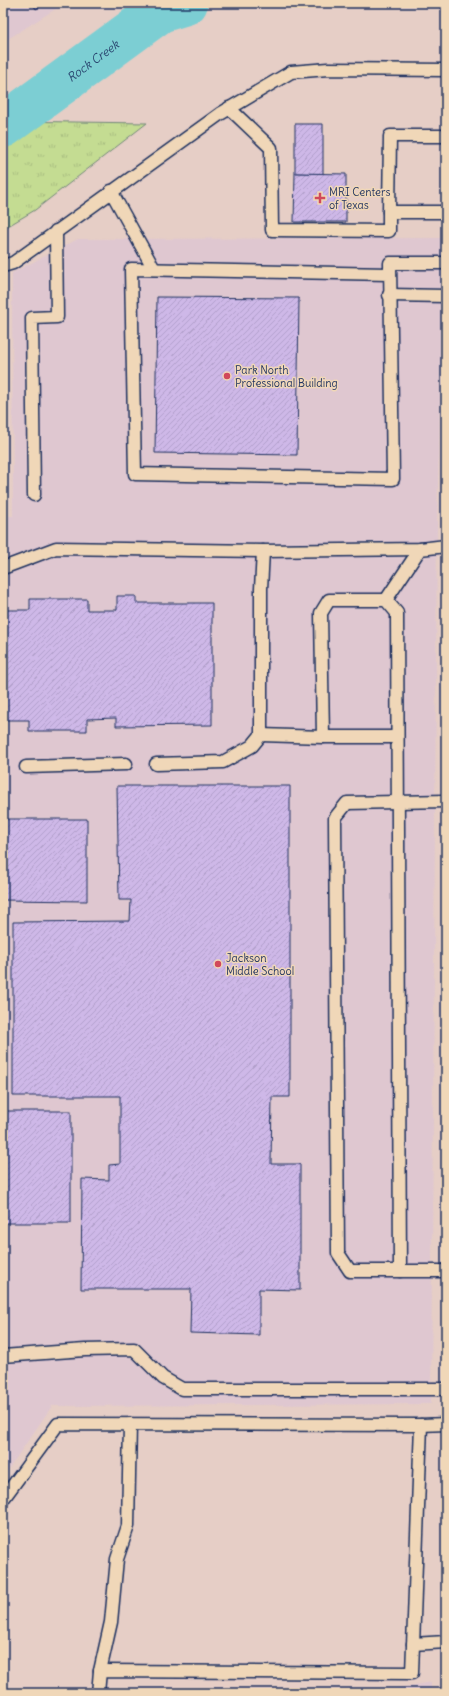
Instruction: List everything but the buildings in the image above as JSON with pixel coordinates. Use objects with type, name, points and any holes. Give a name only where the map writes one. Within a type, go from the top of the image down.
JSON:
[{"type":"lane","points":[[3,266],[13,263],[229,108],[292,72],[328,69],[446,70]]},
{"type":"lane","points":[[229,108],[271,148],[272,230],[389,231],[390,136],[446,136]]},
{"type":"lane","points":[[112,191],[154,270]]},
{"type":"lane","points":[[389,212],[446,212]]},
{"type":"lane","points":[[34,495],[32,318],[58,317],[56,231]]},
{"type":"lane","points":[[390,269],[389,295],[393,479],[135,474],[131,269],[390,269],[446,263]]},
{"type":"lane","points":[[389,295],[446,296]]},
{"type":"lane","points":[[3,568],[56,548],[263,551],[420,549],[446,546]]},
{"type":"lane","points":[[386,600],[420,549]]},
{"type":"lane","points":[[156,764],[223,762],[252,746],[261,735],[261,589],[263,551]]},
{"type":"lane","points":[[323,737],[321,613],[329,600],[386,600],[397,613],[396,737],[398,802],[400,1271]]},
{"type":"lane","points":[[261,735],[396,737]]},
{"type":"lane","points":[[26,767],[126,764]]},
{"type":"lane","points":[[446,801],[347,803],[335,818],[338,1253],[350,1271],[446,1272]]},
{"type":"lane","points":[[3,1356],[85,1350],[134,1349],[163,1378],[182,1389],[446,1389]]},
{"type":"lane","points":[[3,1499],[58,1424],[446,1424]]},
{"type":"lane","points":[[98,1693],[100,1671],[112,1622],[117,1559],[128,1526],[130,1424]]},
{"type":"lane","points":[[100,1671],[412,1673],[426,1424]]},
{"type":"lane","points":[[413,1644],[446,1642]]},
{"type":"shaded area","points":[[3,3],[65,3],[3,42]]},
{"type":"shaded area","name":"Jackson Middle School","points":[[444,238],[437,523],[431,1404],[52,1406],[3,1477],[3,516],[13,516],[12,273],[78,239]]},
{"type":"shaded area","points":[[431,1682],[431,1693],[371,1693]]},
{"type":"green space","points":[[3,121],[147,123],[35,210],[3,229]]},
{"type":"waterway","name":"Rock Creek","points":[[3,126],[160,11],[186,3]]},
{"type":"place","name":"MRI Centers of Texas","points":[[320,198]]},
{"type":"place","name":"Park North Professional Building","points":[[227,376]]},
{"type":"place","name":"Jackson Middle School","points":[[218,964]]}]
